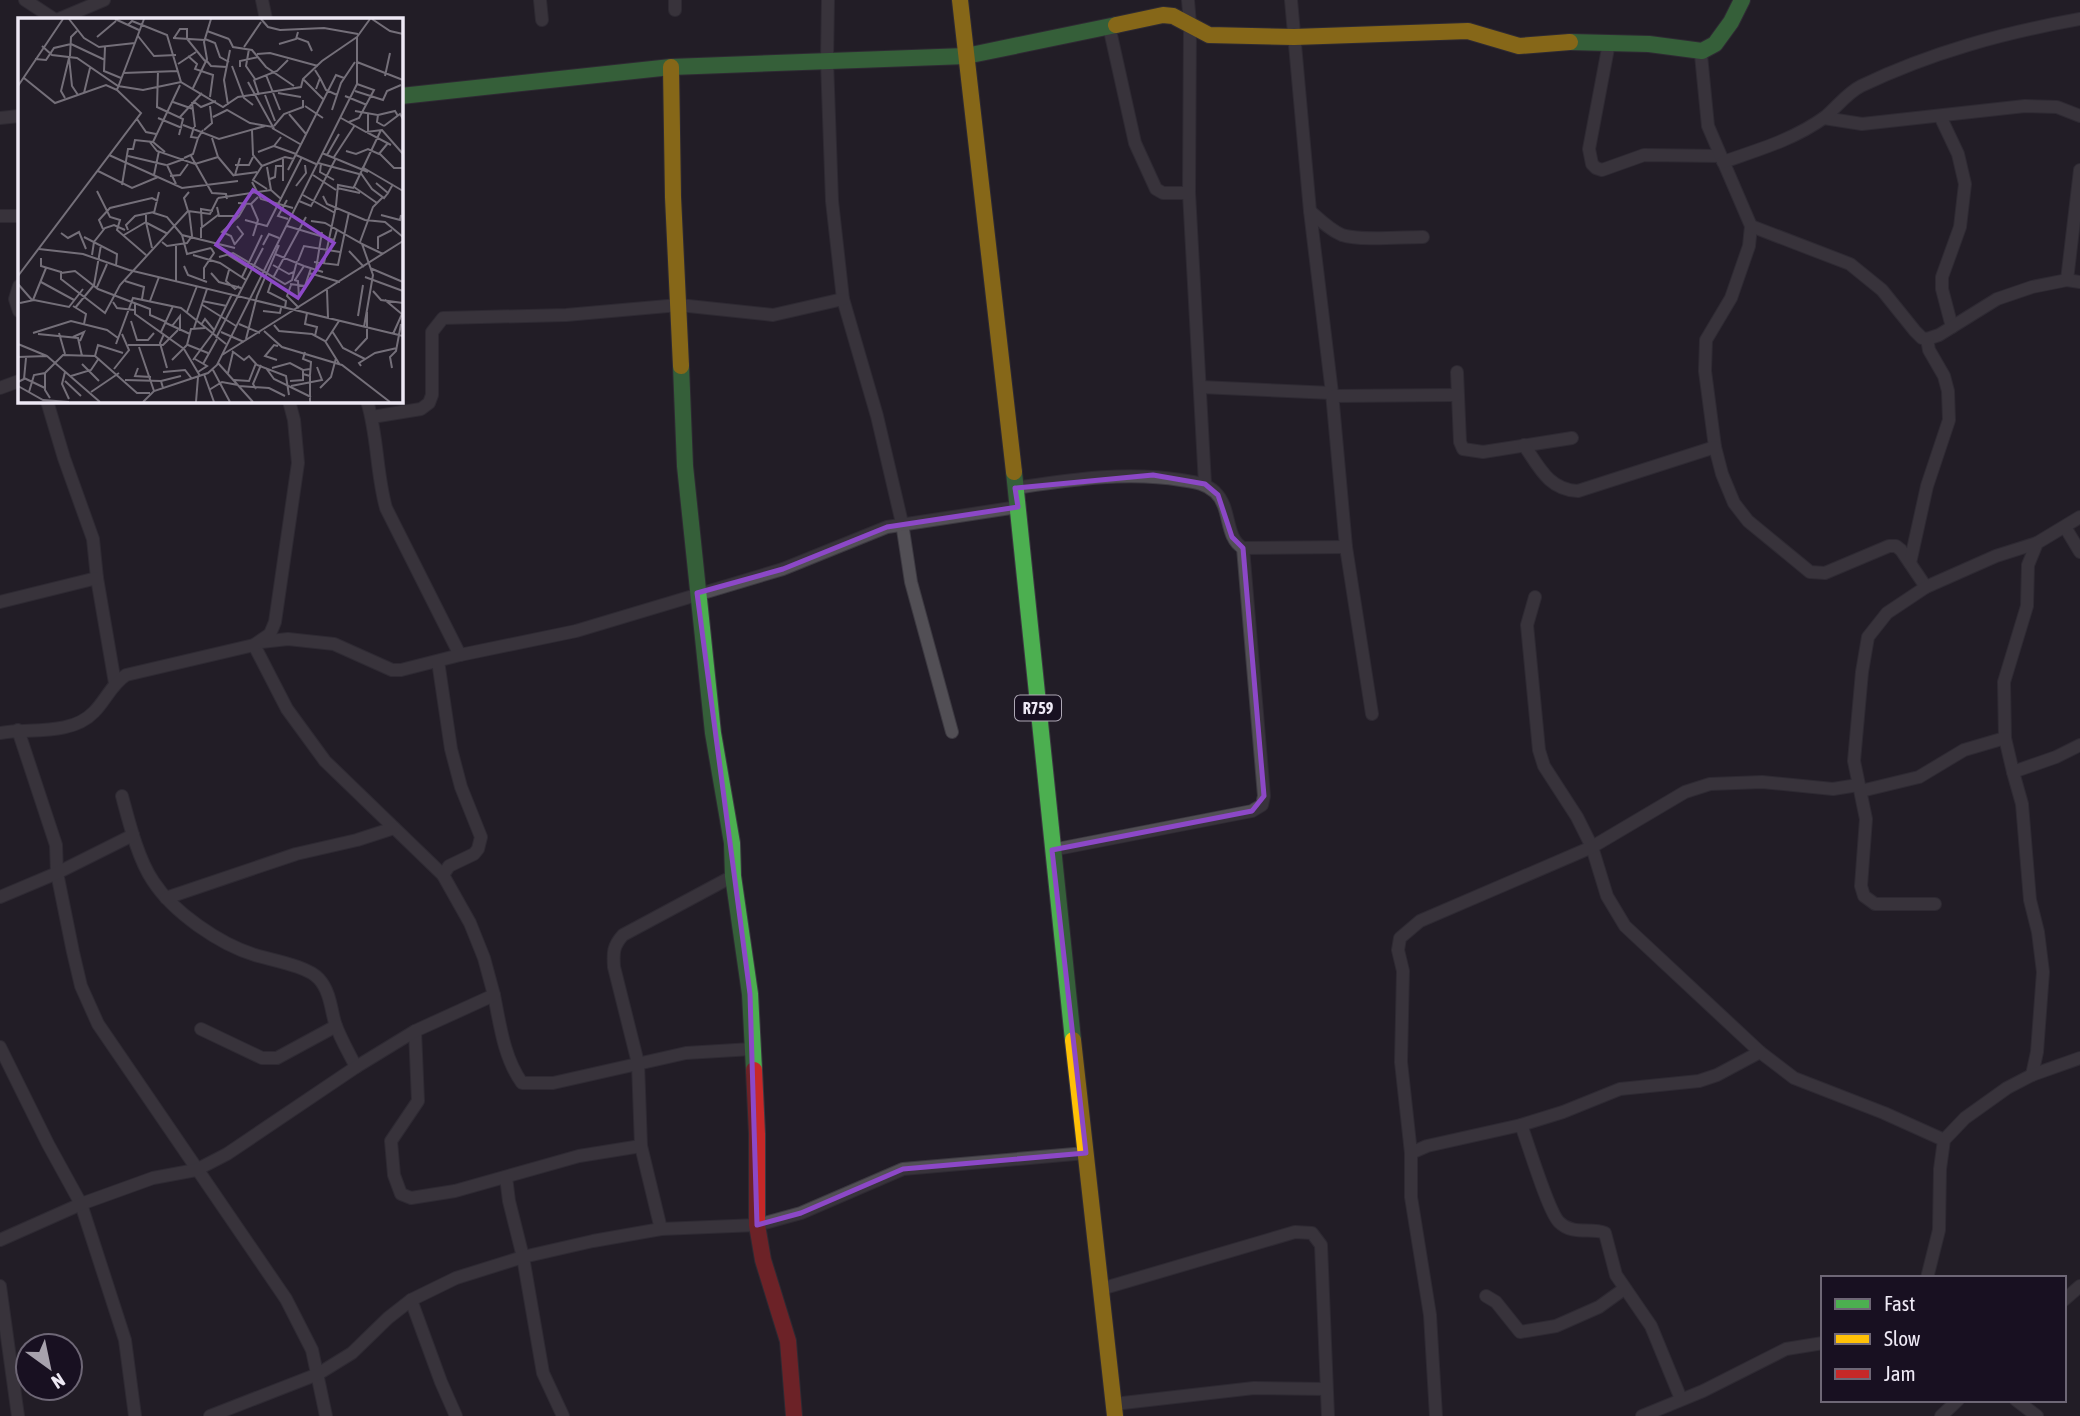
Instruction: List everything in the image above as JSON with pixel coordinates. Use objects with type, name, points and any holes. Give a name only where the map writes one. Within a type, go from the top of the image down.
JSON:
[{"type":"street","points":[[25,0],[54,18]]},
{"type":"street","points":[[59,18],[104,0]]},
{"type":"street","points":[[262,0],[266,18]]},
{"type":"street","points":[[540,0],[542,20]]},
{"type":"street","points":[[828,0],[827,61],[832,201],[843,299],[877,416],[902,523],[911,582],[952,732]]},
{"type":"street","name":"R759","points":[[960,0],[1018,507],[1052,850],[1115,1410]]},
{"type":"street","points":[[1188,0],[1189,193],[1205,484]]},
{"type":"street","points":[[1291,0],[1310,211],[1333,395],[1346,547],[1372,713]]},
{"type":"street","points":[[402,96],[671,67],[966,55],[1163,15],[1173,16],[1209,36],[1294,37],[1468,31],[1519,46],[1563,42],[1649,44],[1702,51],[1714,44],[1731,22],[1742,0]]},
{"type":"street","points":[[1609,43],[1589,149],[1592,164],[1602,170],[1644,155],[1722,159],[1781,142],[1824,118],[1857,88],[1911,64],[1982,40],[2080,19]]},
{"type":"street","points":[[1110,26],[1135,143],[1156,189],[1163,192],[1189,193]]},
{"type":"street","points":[[1702,51],[1708,126],[1751,226],[1749,246],[1731,298],[1706,340],[1705,371],[1715,447],[1734,503],[1748,521],[1810,572],[1825,573],[1889,546],[1896,546],[1926,587]]},
{"type":"street","points":[[671,67],[673,197],[685,466],[713,733],[732,843],[733,876],[750,994],[758,1134],[757,1225],[762,1260],[788,1341],[794,1416]]},
{"type":"street","points":[[1824,118],[1862,124],[2025,106],[2057,107],[2080,116]]},
{"type":"street","points":[[0,118],[18,116]]},
{"type":"street","points":[[1940,116],[1958,155],[1965,184],[1960,227],[1942,277],[1942,289],[1952,327]]},
{"type":"street","points":[[1751,226],[1850,264],[1882,290],[1915,331],[1927,339],[1939,335],[1997,299],[2032,288],[2073,281],[2080,170]]},
{"type":"street","points":[[1310,211],[1327,226],[1342,234],[1356,237],[1423,237]]},
{"type":"street","points":[[0,216],[18,216]]},
{"type":"street","points":[[18,289],[15,299],[18,308]]},
{"type":"street","points":[[372,417],[421,409],[429,404],[432,395],[432,331],[443,318],[566,315],[679,306],[773,315],[843,299]]},
{"type":"street","points":[[1910,563],[1927,486],[1949,419],[1948,390],[1944,376],[1928,349],[1927,339]]},
{"type":"street","points":[[1457,372],[1460,442],[1463,449],[1483,452],[1572,438]]},
{"type":"street","points":[[0,388],[18,382]]},
{"type":"street","points":[[1200,387],[1333,395],[1457,396]]},
{"type":"street","points":[[47,402],[93,539],[114,683]]},
{"type":"street","points":[[258,643],[270,634],[275,622],[298,463],[294,420],[289,402]]},
{"type":"street","points":[[367,402],[386,508],[460,656]]},
{"type":"street","points":[[1524,445],[1546,478],[1564,490],[1578,491],[1715,447]]},
{"type":"street","points":[[1015,488],[1083,478],[1153,475],[1205,484],[1218,495],[1227,513],[1232,537],[1236,544],[1243,548],[1346,547]]},
{"type":"street","points":[[0,733],[61,728],[83,722],[96,711],[114,683],[125,675],[258,643],[288,639],[334,644],[392,670],[401,670],[576,631],[783,569],[902,523],[1018,507]]},
{"type":"street","points":[[1935,905],[1875,904],[1864,897],[1861,886],[1866,819],[1854,761],[1868,637],[1888,614],[1926,587],[1996,556],[2037,543],[2080,517]]},
{"type":"street","points":[[2065,527],[2080,552]]},
{"type":"street","points":[[2032,1075],[2037,1052],[2043,972],[2038,932],[2030,900],[2022,804],[2005,738],[2004,682],[2027,606],[2028,565],[2037,543]]},
{"type":"street","points":[[1052,850],[1252,811],[1262,805],[1264,796],[1243,548]]},
{"type":"street","points":[[0,603],[97,578]]},
{"type":"street","points":[[1535,597],[1527,625],[1539,750],[1544,766],[1577,817],[1592,847],[1607,896],[1625,926],[1760,1052],[1794,1078],[1944,1140]]},
{"type":"street","points":[[258,643],[287,709],[325,761],[443,875],[470,923],[484,958],[506,1049],[513,1070],[522,1083],[553,1083],[686,1053],[752,1049]]},
{"type":"street","points":[[438,661],[451,749],[461,787],[481,837],[474,854],[449,866],[443,875]]},
{"type":"street","points":[[18,730],[56,845],[57,873],[81,986],[97,1024],[286,1299],[312,1350],[326,1416]]},
{"type":"street","points":[[1436,1416],[1430,1315],[1411,1197],[1411,1153],[1401,1062],[1403,971],[1398,950],[1400,938],[1420,921],[1592,847],[1685,792],[1710,783],[1762,782],[1833,789],[1859,788],[1919,777],[1964,750],[2005,738]]},
{"type":"street","points":[[2014,772],[2080,746]]},
{"type":"street","points":[[122,796],[133,835],[152,879],[166,898],[203,930],[250,954],[299,968],[318,977],[327,992],[336,1026],[356,1067]]},
{"type":"street","points":[[166,898],[296,854],[357,840],[394,828]]},
{"type":"street","points":[[0,897],[57,873],[133,835]]},
{"type":"street","points":[[661,1229],[640,1146],[638,1063],[614,967],[613,953],[616,943],[623,935],[733,876]]},
{"type":"street","points":[[0,1240],[81,1204],[153,1178],[197,1170],[227,1154],[356,1067],[415,1031],[494,995]]},
{"type":"street","points":[[201,1029],[262,1058],[277,1058],[336,1026]]},
{"type":"street","points":[[415,1031],[418,1101],[391,1141],[394,1175],[401,1194],[411,1198],[455,1191],[579,1156],[640,1146]]},
{"type":"street","points":[[0,1047],[81,1204],[125,1340],[135,1416]]},
{"type":"street","points":[[1411,1153],[1427,1146],[1521,1125],[1563,1112],[1620,1089],[1699,1081],[1717,1075],[1760,1052]]},
{"type":"street","points":[[1928,1276],[1939,1230],[1940,1168],[1944,1140],[1965,1118],[2007,1088],[2032,1075],[2080,1058]]},
{"type":"street","points":[[1521,1125],[1551,1208],[1559,1222],[1579,1232],[1605,1233],[1616,1275],[1651,1326],[1681,1399]]},
{"type":"street","points":[[210,1416],[318,1374],[352,1353],[411,1300],[457,1278],[523,1257],[661,1229],[757,1225],[801,1213],[903,1169],[1086,1153]]},
{"type":"street","points":[[506,1177],[543,1373],[563,1416]]},
{"type":"street","points":[[1101,1289],[1295,1232],[1312,1233],[1321,1245],[1328,1416]]},
{"type":"street","points":[[0,1286],[18,1416]]},
{"type":"street","points":[[2066,1298],[2080,1286]]},
{"type":"street","points":[[1486,1296],[1496,1302],[1520,1332],[1556,1326],[1599,1307],[1624,1289]]},
{"type":"street","points":[[411,1300],[456,1416]]},
{"type":"street","points":[[1642,1416],[1703,1391],[1786,1349],[1821,1343]]},
{"type":"street","points":[[1115,1410],[1254,1388],[1326,1389]]},
{"type":"street","points":[[1941,1416],[1956,1402]]},
{"type":"street","points":[[2019,1402],[2037,1416]]},
{"type":"highlighted area","points":[[1153,475],[1205,484],[1218,495],[1232,537],[1243,548],[1264,796],[1252,811],[1052,850],[1086,1153],[903,1169],[801,1213],[757,1225],[750,994],[697,593],[783,569],[887,527],[1018,507],[1015,488]]},
{"type":"traffic: fast","points":[[1570,42],[1649,44],[1702,51],[1715,44],[1731,22],[1742,0]]},
{"type":"traffic: fast","points":[[402,96],[671,67],[966,56],[1116,25]]},
{"type":"traffic: fast","points":[[681,366],[685,466],[713,733],[732,843],[733,876],[750,994],[754,1070]]},
{"type":"traffic: fast","points":[[1014,472],[1073,1040]]},
{"type":"traffic: slow","points":[[960,0],[1014,472]]},
{"type":"traffic: slow","points":[[1116,25],[1163,15],[1173,16],[1209,35],[1294,37],[1468,31],[1519,46],[1570,42]]},
{"type":"traffic: slow","points":[[671,67],[673,197],[681,366]]},
{"type":"traffic: slow","points":[[1073,1040],[1115,1416]]},
{"type":"traffic: jam","points":[[754,1070],[757,1225],[763,1260],[788,1341],[794,1416]]}]
